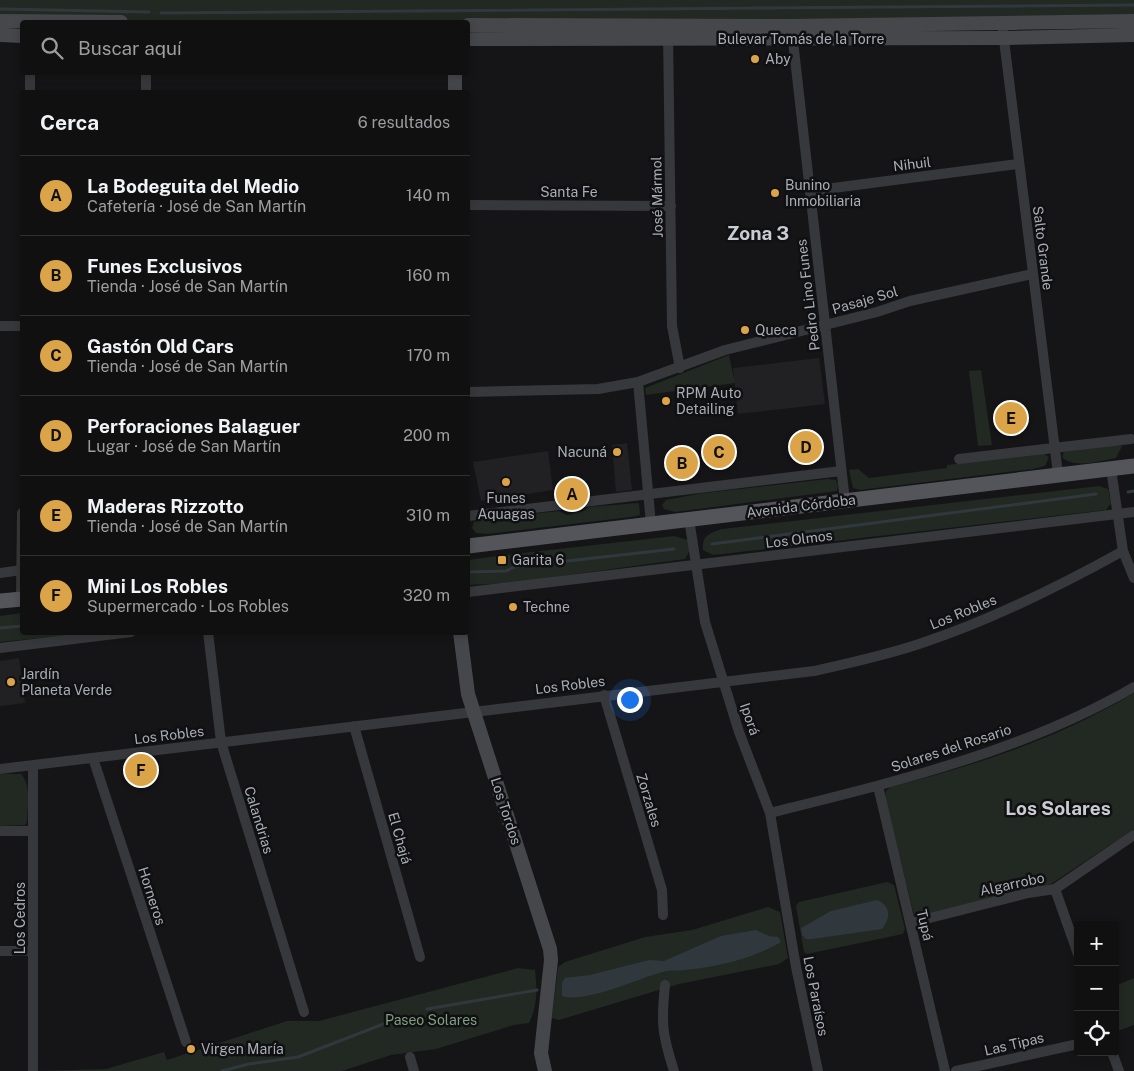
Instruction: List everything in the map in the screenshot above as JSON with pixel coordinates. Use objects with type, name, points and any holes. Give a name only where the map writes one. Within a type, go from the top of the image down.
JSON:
[{"type":"main road","name":"Avenida Córdoba","points":[[470,546],[1134,466]]},
{"type":"main road","points":[[0,601],[20,599]]},
{"type":"street","points":[[0,21],[20,22]]},
{"type":"street","name":"Bulevar Tomás de la Torre","points":[[1003,31],[1134,21]]},
{"type":"street","name":"Bulevar Tomás de la Torre","points":[[470,25],[668,32]]},
{"type":"street","name":"Bulevar Tomás de la Torre","points":[[470,39],[668,32],[1003,31],[1134,35]]},
{"type":"street","name":"Salto Grande","points":[[1003,31],[1018,164],[1058,474]]},
{"type":"street","name":"José Mármol","points":[[668,32],[672,326],[680,368]]},
{"type":"street","name":"Pedro Lino Funes","points":[[792,32],[845,501]]},
{"type":"street","points":[[0,35],[20,36]]},
{"type":"street","points":[[30,75],[30,90]]},
{"type":"street","points":[[146,75],[146,90]]},
{"type":"street","points":[[455,75],[455,90]]},
{"type":"street","name":"Nihuil","points":[[810,191],[1018,164]]},
{"type":"street","name":"Santa Fe","points":[[470,205],[671,206]]},
{"type":"street","name":"Pasaje Sol","points":[[470,392],[598,390],[638,382],[725,350],[910,301],[1032,274]]},
{"type":"street","points":[[0,326],[20,326]]},
{"type":"street","points":[[638,382],[651,524]]},
{"type":"street","points":[[959,459],[1131,439]]},
{"type":"street","points":[[1111,468],[1123,551],[1134,578]]},
{"type":"street","points":[[470,516],[841,470]]},
{"type":"street","name":"Los Olmos","points":[[470,592],[1134,512]]},
{"type":"street","name":"Iporá","points":[[689,519],[706,622],[723,682],[770,813],[789,926]]},
{"type":"street","name":"Los Robles","points":[[0,769],[814,671],[922,643],[1035,598],[1123,551]]},
{"type":"street","points":[[0,573],[20,570]]},
{"type":"street","points":[[0,648],[106,635]]},
{"type":"street","name":"Calandrias","points":[[208,635],[221,742],[304,1012]]},
{"type":"street","name":"Los Tordos","points":[[460,635],[468,694],[550,949],[551,960],[541,1053],[545,1071]]},
{"type":"street","name":"Solares del Rosario","points":[[770,813],[878,786],[992,751],[1078,715],[1134,687]]},
{"type":"street","name":"Zorzales","points":[[604,695],[662,890],[663,914]]},
{"type":"street","name":"El Chajá","points":[[354,726],[420,957]]},
{"type":"street","name":"Horneros","points":[[93,758],[186,1042]]},
{"type":"street","name":"Los Cedros","points":[[33,765],[34,1071]]},
{"type":"street","name":"Tupá","points":[[878,786],[945,1071]]},
{"type":"street","points":[[0,831],[33,831]]},
{"type":"street","name":"Algarrobo","points":[[910,923],[1028,892],[1055,889],[1134,835]]},
{"type":"street","points":[[1055,889],[1074,943]]},
{"type":"street","name":"Los Paraísos","points":[[789,926],[818,1071]]},
{"type":"street","points":[[0,951],[33,951]]},
{"type":"street","points":[[666,985],[662,1022],[664,1040],[674,1071]]},
{"type":"street","name":"Las Tipas","points":[[956,1071],[1074,1045]]},
{"type":"street","points":[[1113,1056],[1119,1071]]},
{"type":"street","points":[[410,1057],[414,1071]]},
{"type":"shaded area","points":[[819,358],[825,404],[738,414],[733,368]]},
{"type":"shaded area","points":[[627,443],[632,490],[616,492],[612,445]]},
{"type":"shaded area","points":[[548,451],[553,490],[481,501],[473,462]]},
{"type":"shaded area","name":"Jardín Planeta Verde","points":[[19,658],[25,703],[0,706],[0,661]]},
{"type":"shaded area","points":[[877,900],[885,906],[888,913],[887,921],[882,929],[812,939],[806,939],[802,935],[801,928],[831,911]]},
{"type":"shaded area","points":[[756,930],[769,936],[778,937],[781,942],[759,953],[722,964],[697,969],[666,971],[613,989],[584,996],[562,996],[562,983],[565,978],[590,975],[649,960],[664,961],[721,936]]},
{"type":"green space","points":[[0,0],[1134,0],[1134,21],[0,21]]},
{"type":"green space","points":[[729,355],[735,383],[646,395],[645,388]]},
{"type":"green space","points":[[981,370],[992,445],[978,446],[969,371]]},
{"type":"green space","points":[[1116,445],[1122,446],[1116,458],[1095,462],[1073,463],[1062,457],[1064,452]]},
{"type":"green space","points":[[1044,454],[1049,457],[1045,466],[1033,469],[860,490],[853,488],[849,470],[858,469],[869,478],[947,468],[947,465]]},
{"type":"green space","points":[[828,479],[836,480],[838,485],[837,491],[675,512],[664,509],[662,505],[666,500],[703,493]]},
{"type":"green space","points":[[1099,486],[1108,489],[1111,503],[1106,510],[713,555],[703,550],[705,538],[713,532],[722,529]]},
{"type":"green space","points":[[639,503],[640,515],[631,517],[487,534],[476,533],[472,528],[474,522],[485,519],[559,511],[567,515],[584,511],[588,507]]},
{"type":"green space","points":[[674,536],[688,540],[690,550],[685,559],[510,583],[470,585],[470,560],[497,556],[498,564],[507,562],[506,555]]},
{"type":"green space","points":[[20,613],[20,635],[70,635],[0,642],[0,616]]},
{"type":"green space","points":[[1134,693],[1134,829],[1051,884],[918,916],[914,915],[885,798],[886,791],[891,787],[954,770],[1016,749],[1076,724]]},
{"type":"green space","points":[[0,774],[21,774],[27,784],[27,822],[25,825],[0,826]]},
{"type":"green space","points":[[887,882],[894,885],[905,929],[903,934],[807,954],[804,952],[796,906],[799,902]]},
{"type":"green space","points":[[768,907],[780,912],[788,958],[779,964],[679,984],[559,1020],[552,1018],[558,967],[565,962],[645,937],[692,930]]},
{"type":"green space","name":"Paseo Solares","points":[[518,968],[535,970],[535,1004],[529,1023],[514,1025],[436,1049],[391,1055],[342,1071],[39,1071],[106,1069],[164,1052],[167,1060],[287,1021],[319,1021]]},
{"type":"green space","points":[[1134,978],[1134,1025],[1119,1031],[1119,1011],[1119,984]]},
{"type":"waterway","points":[[161,13],[1134,5]]},
{"type":"waterway","points":[[0,9],[149,12]]},
{"type":"waterway","points":[[1128,492],[1134,491]]},
{"type":"waterway","points":[[712,544],[1096,494]]},
{"type":"waterway","points":[[470,572],[506,571],[514,567],[674,549]]},
{"type":"waterway","points":[[0,628],[20,626]]},
{"type":"waterway","points":[[427,1009],[537,990]]},
{"type":"waterway","points":[[222,1071],[249,1064],[298,1057],[404,1016]]},
{"type":"place","name":"Aby","points":[[755,59]]},
{"type":"place","name":"Bunino Inmobiliaria","points":[[775,193]]},
{"type":"place","name":"Queca","points":[[745,330]]},
{"type":"place","name":"RPM Auto Detailing","points":[[666,401]]},
{"type":"place","name":"Maderas Rizzotto","points":[[1011,418]]},
{"type":"place","name":"Perforaciones Balaguer","points":[[806,447]]},
{"type":"place","name":"Nacuná","points":[[617,452]]},
{"type":"place","name":"Gastón Old Cars","points":[[719,452]]},
{"type":"place","name":"Funes Exclusivos","points":[[682,463]]},
{"type":"place","name":"Funes Aquagas","points":[[506,482]]},
{"type":"place","name":"La Bodeguita del Medio","points":[[572,494]]},
{"type":"place","name":"Garita 6","points":[[502,560]]},
{"type":"place","name":"Techne","points":[[513,607]]},
{"type":"place","name":"Jardín Planeta Verde","points":[[11,682]]},
{"type":"place","name":"Mini Los Robles","points":[[141,770]]},
{"type":"place","name":"Virgen María","points":[[191,1049]]},
{"type":"district","name":"Zona 3","points":[[758,233]]},
{"type":"district","name":"Los Solares","points":[[1058,808]]}]
